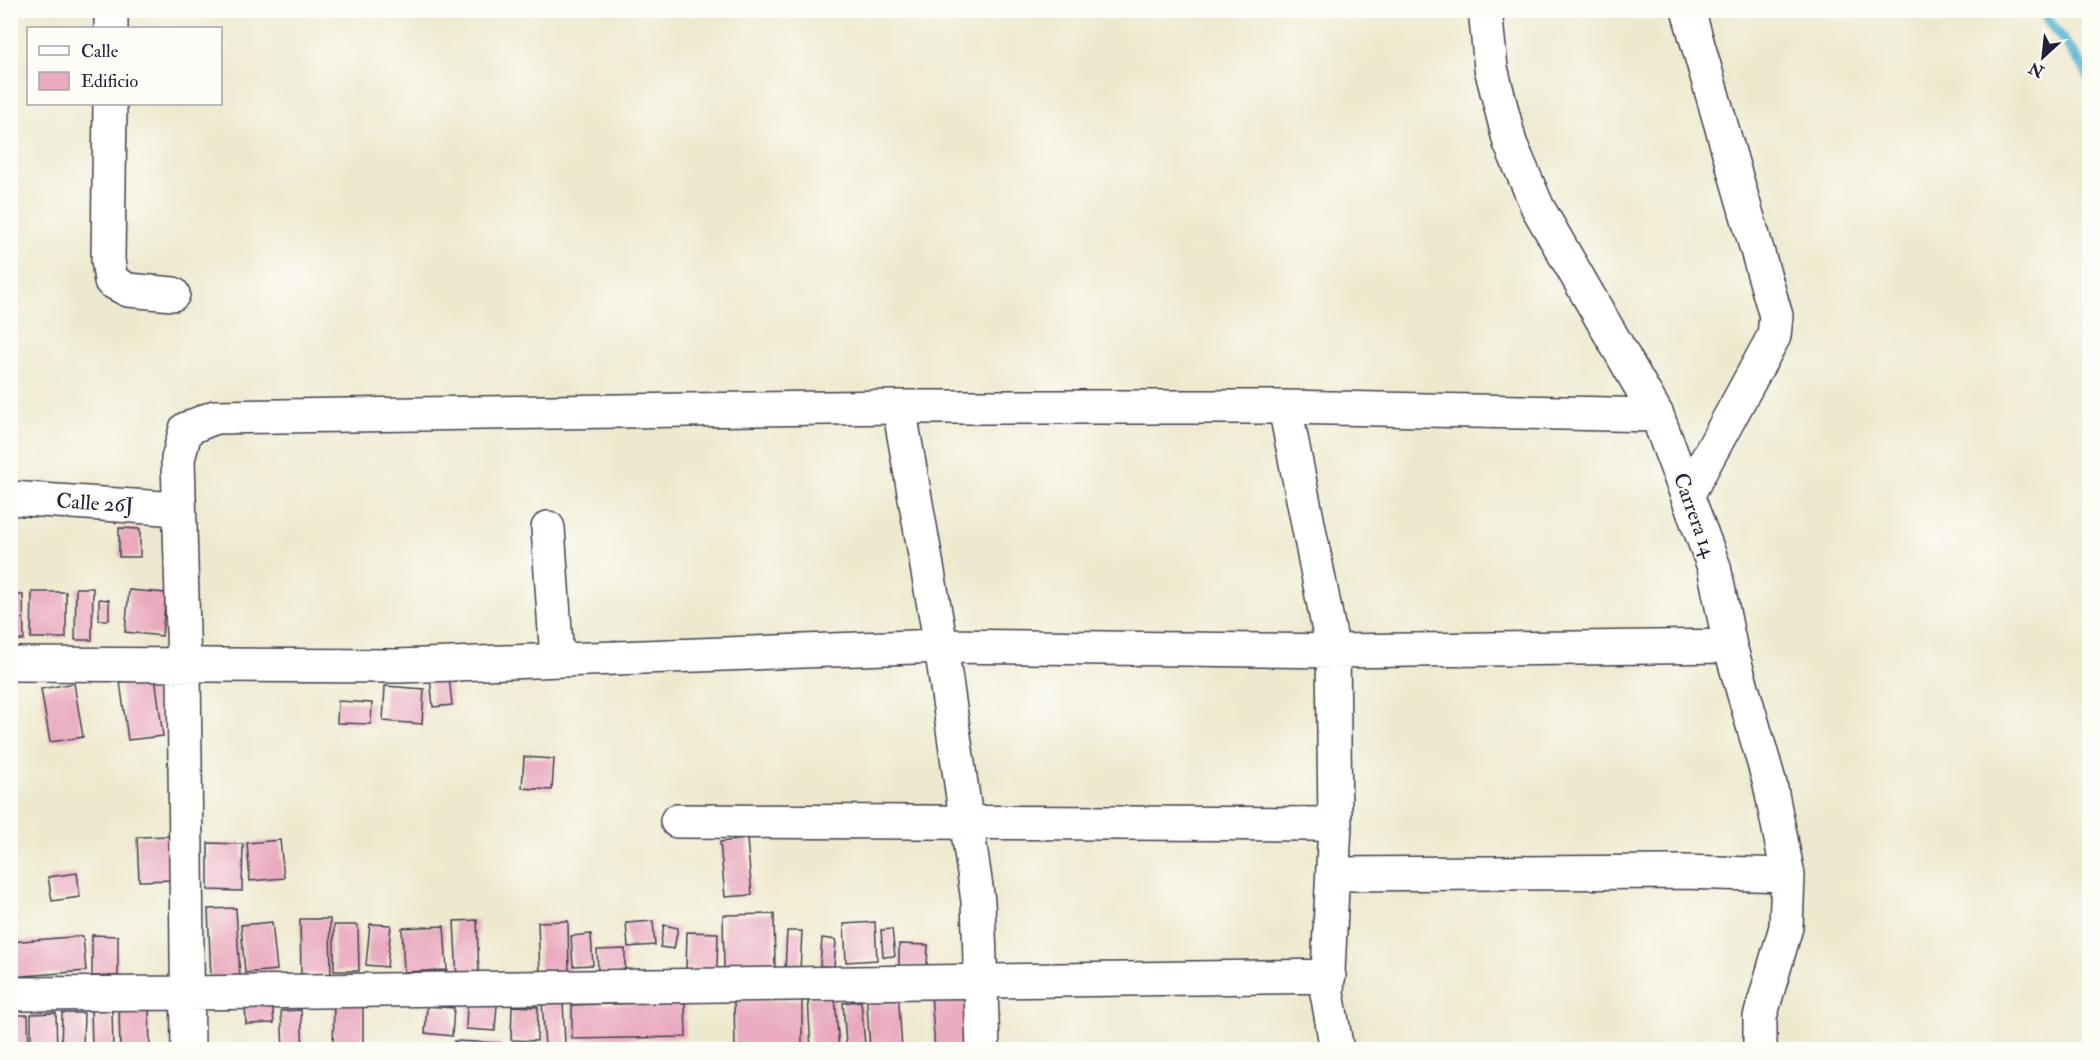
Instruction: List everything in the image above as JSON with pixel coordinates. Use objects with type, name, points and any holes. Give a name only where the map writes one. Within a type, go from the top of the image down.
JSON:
[{"type":"street","points":[[111,10],[111,27]]},
{"type":"street","name":"Carrera 14","points":[[1485,10],[1491,68],[1510,143],[1538,208],[1657,415],[1714,567],[1730,646],[1770,784],[1788,875],[1786,927],[1760,1017],[1760,1050]]},
{"type":"street","points":[[1688,10],[1776,316],[1774,336],[1688,494]]},
{"type":"street","points":[[110,105],[108,260],[111,281],[128,290],[173,294]]},
{"type":"street","points":[[188,1050],[184,666],[178,459],[186,429],[215,417],[899,407],[1285,407],[1657,415]]},
{"type":"street","points":[[899,407],[941,646],[978,902],[983,1050]]},
{"type":"street","points":[[1285,407],[1333,651],[1335,824],[1328,993],[1337,1050]]},
{"type":"street","name":"Calle 26J","points":[[10,498],[179,509]]},
{"type":"street","points":[[548,528],[557,660]]},
{"type":"street","points":[[10,663],[398,666],[941,646],[1333,651],[1730,646]]},
{"type":"street","points":[[677,821],[1335,824]]},
{"type":"street","points":[[1334,874],[1682,872],[1788,875]]},
{"type":"street","points":[[10,994],[1329,976]]},
{"type":"building","points":[[119,528],[140,529],[140,557],[119,557]]},
{"type":"building","points":[[76,588],[93,588],[92,640],[75,640]]},
{"type":"building","points":[[129,590],[166,593],[162,636],[125,632]]},
{"type":"building","points":[[32,592],[66,592],[66,638],[31,638]]},
{"type":"building","points":[[10,595],[23,595],[24,640],[10,640]]},
{"type":"building","points":[[99,599],[109,600],[109,620],[99,620]]},
{"type":"building","points":[[449,676],[452,705],[433,707],[430,677]]},
{"type":"building","points":[[155,677],[163,736],[128,740],[120,682]]},
{"type":"building","points":[[74,683],[83,737],[50,742],[41,689]]},
{"type":"building","points":[[385,686],[424,689],[422,724],[383,721]]},
{"type":"building","points":[[338,701],[372,703],[371,724],[337,723]]},
{"type":"building","points":[[524,757],[554,759],[552,790],[522,788]]},
{"type":"building","points":[[173,836],[174,880],[139,881],[137,837]]},
{"type":"building","points":[[747,839],[752,895],[725,897],[720,842]]},
{"type":"building","points":[[280,840],[284,878],[250,881],[247,843]]},
{"type":"building","points":[[208,843],[243,844],[242,891],[208,890]]},
{"type":"building","points":[[77,873],[80,897],[52,901],[48,877]]},
{"type":"building","points":[[236,908],[240,978],[211,979],[208,909]]},
{"type":"building","points":[[774,914],[775,968],[724,968],[723,915]]},
{"type":"building","points":[[300,919],[330,919],[331,974],[301,974]]},
{"type":"building","points":[[477,920],[479,979],[457,980],[454,921]]},
{"type":"building","points":[[568,921],[569,974],[540,975],[538,922]]},
{"type":"building","points":[[653,921],[655,945],[628,947],[626,923]]},
{"type":"building","points":[[272,922],[277,970],[245,973],[241,925]]},
{"type":"building","points":[[875,922],[877,960],[846,962],[844,924]]},
{"type":"building","points":[[370,924],[391,925],[387,967],[366,965]]},
{"type":"building","points":[[334,925],[358,925],[359,971],[334,971]]},
{"type":"building","points":[[664,925],[678,928],[674,949],[660,947]]},
{"type":"building","points":[[444,926],[447,970],[404,972],[402,928]]},
{"type":"building","points":[[892,929],[895,956],[883,957],[881,930]]},
{"type":"building","points":[[787,931],[802,931],[800,972],[785,971]]},
{"type":"building","points":[[687,932],[718,933],[717,969],[686,969]]},
{"type":"building","points":[[591,934],[593,965],[573,966],[571,936]]},
{"type":"building","points":[[92,935],[118,936],[118,976],[92,976]]},
{"type":"building","points":[[83,936],[86,971],[10,977],[10,942]]},
{"type":"building","points":[[822,938],[836,940],[834,967],[820,966]]},
{"type":"building","points":[[899,944],[928,945],[927,967],[899,966]]},
{"type":"building","points":[[625,949],[625,972],[598,973],[597,950]]},
{"type":"building","points":[[898,988],[902,1050],[870,1050],[866,990]]},
{"type":"building","points":[[967,991],[970,1050],[935,1050],[931,993]]},
{"type":"building","points":[[835,996],[839,1050],[811,1050],[808,998]]},
{"type":"building","points":[[272,1000],[274,1023],[246,1024],[245,1002]]},
{"type":"building","points":[[563,1000],[565,1045],[545,1046],[542,1001]]},
{"type":"building","points":[[802,1000],[802,1050],[735,1050],[734,1001]]},
{"type":"building","points":[[861,1001],[865,1044],[846,1045],[843,1003]]},
{"type":"building","points":[[334,1002],[363,1003],[363,1050],[333,1050]]},
{"type":"building","points":[[685,1002],[686,1037],[572,1039],[572,1005]]},
{"type":"building","points":[[149,1003],[150,1050],[120,1050],[119,1004]]},
{"type":"building","points":[[467,1004],[497,1005],[495,1031],[466,1029]]},
{"type":"building","points":[[427,1006],[454,1008],[452,1036],[425,1033]]},
{"type":"building","points":[[512,1006],[538,1007],[537,1041],[511,1040]]},
{"type":"building","points":[[91,1009],[112,1009],[113,1048],[92,1048]]},
{"type":"building","points":[[301,1010],[303,1050],[283,1050],[281,1011]]},
{"type":"building","points":[[56,1013],[57,1050],[31,1050],[31,1014]]},
{"type":"building","points":[[62,1013],[84,1013],[83,1050],[61,1050]]},
{"type":"building","points":[[10,1015],[28,1015],[29,1050],[10,1050]]},
{"type":"building","points":[[454,1041],[501,1043],[501,1050],[454,1050]]},
{"type":"building","points":[[514,1044],[540,1045],[540,1050],[513,1050]]},
{"type":"waterway","points":[[2041,10],[2090,79]]}]
